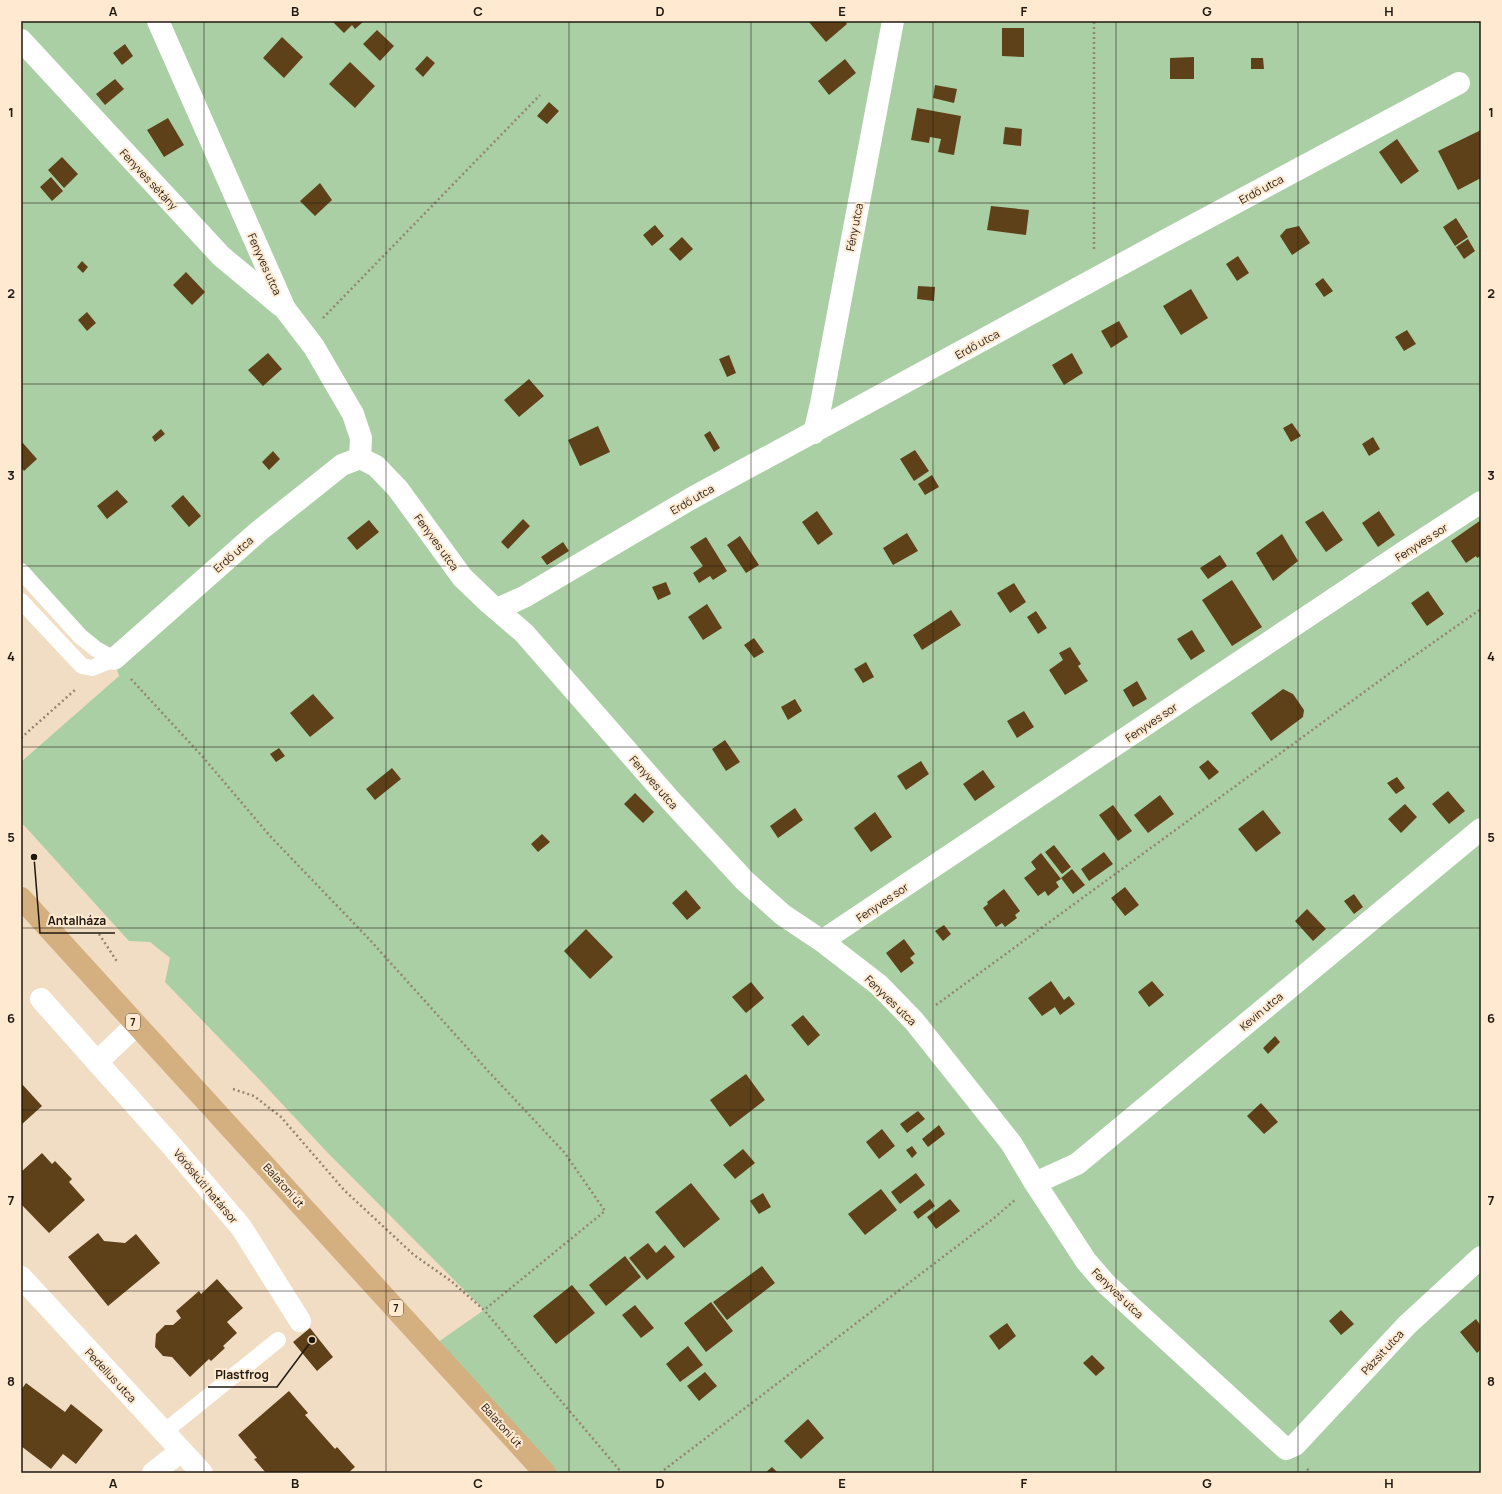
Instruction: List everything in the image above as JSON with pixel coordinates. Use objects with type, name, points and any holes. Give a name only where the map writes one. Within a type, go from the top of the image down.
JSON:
[{"type":"main road","name":"Balatoni út","points":[[21,898],[545,1473]]},
{"type":"street","name":"Fenyves utca","points":[[158,21],[285,310],[314,347],[353,414],[361,438],[360,458],[376,466],[398,489],[462,578],[524,633],[672,802],[745,881],[783,915],[822,941],[879,985],[914,1021],[1011,1143],[1035,1183],[1086,1261],[1105,1283],[1286,1449]]},
{"type":"street","name":"Fény utca","points":[[814,433],[821,404],[893,21]]},
{"type":"street","name":"Fenyves sétány","points":[[21,40],[221,256],[285,310]]},
{"type":"street","name":"Erdő utca","points":[[497,609],[524,597],[692,498],[1459,83]]},
{"type":"street","name":"Erdő utca","points":[[114,659],[259,531],[342,465],[360,458]]},
{"type":"street","name":"Fenyves sor","points":[[822,941],[1481,502]]},
{"type":"street","name":"Kevin utca","points":[[1035,1183],[1077,1164],[1481,829]]},
{"type":"street","name":"Vöröskúti határsor","points":[[41,999],[171,1145],[240,1227],[300,1321]]},
{"type":"street","points":[[97,1062],[136,1025]]},
{"type":"street","name":"Pázsit utca","points":[[1286,1449],[1295,1445],[1407,1325],[1481,1257]]},
{"type":"street","name":"Pedellus utca","points":[[21,1277],[202,1473]]},
{"type":"street","points":[[153,1473],[181,1451]]},
{"type":"lane","points":[[21,571],[80,636],[96,649],[114,659]]},
{"type":"lane","points":[[21,601],[82,666],[92,668],[114,659]]},
{"type":"lane","points":[[164,1432],[278,1340]]},
{"type":"path","points":[[1094,21],[1094,280]]},
{"type":"path","points":[[300,330],[320,322],[540,95]]},
{"type":"path","points":[[914,1021],[1397,668],[1481,609]]},
{"type":"path","points":[[114,659],[202,756],[270,836],[369,939],[489,1072],[564,1152],[605,1211],[484,1310]]},
{"type":"path","points":[[21,738],[79,686]]},
{"type":"path","points":[[232,1089],[254,1096],[281,1118],[344,1190],[414,1255],[451,1281],[484,1310],[622,1473]]},
{"type":"path","points":[[660,1473],[994,1218],[1035,1183]]},
{"type":"green space","points":[[21,21],[1481,21],[1481,1473],[545,1473],[431,1347],[484,1310],[327,1152],[165,982],[170,958],[150,942],[129,941],[21,822],[21,762],[119,676],[114,659],[21,571]]},
{"type":"building","points":[[332,21],[364,21],[355,29],[352,25],[344,33]]},
{"type":"building","points":[[808,21],[845,21],[847,24],[826,42]]},
{"type":"building","points":[[1002,28],[1024,28],[1024,57],[1002,56]]},
{"type":"building","points":[[377,30],[394,46],[380,61],[363,44]]},
{"type":"building","points":[[282,37],[303,57],[284,78],[263,58]]},
{"type":"building","points":[[125,44],[133,56],[122,65],[113,53]]},
{"type":"building","points":[[427,56],[435,63],[423,77],[415,69]]},
{"type":"building","points":[[1194,57],[1194,79],[1170,79],[1170,58]]},
{"type":"building","points":[[1251,58],[1263,58],[1264,69],[1251,69]]},
{"type":"building","points":[[845,59],[856,73],[829,95],[818,81]]},
{"type":"building","points":[[350,62],[375,86],[355,108],[329,84]]},
{"type":"building","points":[[115,79],[124,89],[105,105],[96,94]]},
{"type":"building","points":[[935,85],[957,89],[954,103],[933,98]]},
{"type":"building","points":[[549,102],[559,111],[547,124],[537,116]]},
{"type":"building","points":[[917,108],[961,116],[954,155],[938,152],[941,139],[930,137],[929,143],[911,140]]},
{"type":"building","points":[[168,118],[184,145],[164,157],[147,130]]},
{"type":"building","points":[[1005,127],[1022,129],[1021,146],[1003,144]]},
{"type":"building","points":[[1481,130],[1481,178],[1458,190],[1438,151]]},
{"type":"building","points":[[1397,139],[1419,171],[1401,184],[1379,152]]},
{"type":"building","points":[[62,157],[78,174],[64,188],[48,170]]},
{"type":"building","points":[[51,177],[63,191],[52,201],[40,187]]},
{"type":"building","points":[[320,183],[332,200],[315,216],[300,201]]},
{"type":"building","points":[[991,206],[1029,210],[1026,235],[987,230]]},
{"type":"building","points":[[1456,218],[1468,237],[1455,246],[1443,227]]},
{"type":"building","points":[[655,225],[664,236],[652,246],[643,235]]},
{"type":"building","points":[[1299,226],[1310,243],[1292,255],[1280,236],[1286,229]]},
{"type":"building","points":[[682,237],[693,249],[680,261],[669,249]]},
{"type":"building","points":[[1468,239],[1475,251],[1464,259],[1456,247]]},
{"type":"building","points":[[1238,256],[1249,273],[1237,281],[1226,264]]},
{"type":"building","points":[[82,261],[88,267],[83,273],[77,267]]},
{"type":"building","points":[[186,272],[205,292],[192,305],[173,285]]},
{"type":"building","points":[[1323,278],[1333,291],[1324,297],[1315,284]]},
{"type":"building","points":[[918,286],[935,287],[934,301],[917,299]]},
{"type":"building","points":[[1191,289],[1208,318],[1181,335],[1163,306]]},
{"type":"building","points":[[87,312],[96,323],[87,331],[78,320]]},
{"type":"building","points":[[1119,321],[1128,337],[1111,348],[1101,331]]},
{"type":"building","points":[[1407,330],[1416,344],[1404,351],[1395,337]]},
{"type":"building","points":[[268,353],[282,369],[263,386],[248,370]]},
{"type":"building","points":[[1072,353],[1083,373],[1064,385],[1052,365]]},
{"type":"building","points":[[729,355],[736,373],[727,377],[719,359]]},
{"type":"building","points":[[529,379],[544,396],[519,417],[504,400]]},
{"type":"building","points":[[1292,423],[1301,436],[1291,442],[1283,428]]},
{"type":"building","points":[[598,426],[610,452],[580,466],[568,440]]},
{"type":"building","points":[[161,429],[165,434],[155,442],[152,437]]},
{"type":"building","points":[[710,431],[720,448],[714,452],[704,435]]},
{"type":"building","points":[[1373,437],[1380,449],[1369,456],[1362,444]]},
{"type":"building","points":[[22,442],[37,459],[24,471],[21,467]]},
{"type":"building","points":[[915,450],[929,471],[914,481],[900,459]]},
{"type":"building","points":[[273,451],[280,459],[269,470],[262,462]]},
{"type":"building","points":[[932,475],[939,487],[925,495],[918,484]]},
{"type":"building","points":[[117,490],[128,502],[107,519],[97,506]]},
{"type":"building","points":[[183,495],[201,516],[189,527],[171,506]]},
{"type":"building","points":[[817,511],[833,534],[818,545],[802,522]]},
{"type":"building","points":[[1323,511],[1343,540],[1326,552],[1305,522]]},
{"type":"building","points":[[1379,511],[1395,535],[1378,547],[1362,523]]},
{"type":"building","points":[[523,519],[530,526],[508,549],[501,542]]},
{"type":"building","points":[[369,520],[379,532],[357,550],[347,538]]},
{"type":"building","points":[[1481,520],[1481,556],[1477,558],[1476,556],[1466,563],[1451,541]]},
{"type":"building","points":[[907,533],[918,551],[893,565],[883,548]]},
{"type":"building","points":[[1282,534],[1298,561],[1273,581],[1256,553]]},
{"type":"building","points":[[740,536],[759,565],[746,573],[727,545]]},
{"type":"building","points":[[706,537],[727,571],[713,580],[710,576],[699,583],[693,573],[703,566],[690,547]]},
{"type":"building","points":[[563,542],[569,551],[547,565],[541,557]]},
{"type":"building","points":[[1220,555],[1227,566],[1208,579],[1200,568]]},
{"type":"building","points":[[1232,580],[1262,627],[1232,646],[1202,600]]},
{"type":"building","points":[[666,582],[671,594],[658,600],[652,587]]},
{"type":"building","points":[[1014,583],[1026,602],[1010,613],[997,593]]},
{"type":"building","points":[[1428,591],[1444,614],[1427,626],[1411,603]]},
{"type":"building","points":[[707,604],[722,628],[703,640],[688,617]]},
{"type":"building","points":[[951,610],[961,625],[922,650],[913,635]]},
{"type":"building","points":[[1036,611],[1047,628],[1038,634],[1027,617]]},
{"type":"building","points":[[1192,630],[1205,651],[1191,660],[1177,639]]},
{"type":"building","points":[[754,638],[764,652],[754,658],[744,645]]},
{"type":"building","points":[[1070,647],[1081,664],[1078,666],[1088,681],[1065,695],[1049,670],[1063,660],[1059,653]]},
{"type":"building","points":[[866,662],[874,677],[863,683],[854,669]]},
{"type":"building","points":[[1137,681],[1147,699],[1133,707],[1123,690]]},
{"type":"building","points":[[1283,689],[1293,694],[1304,710],[1303,717],[1271,741],[1251,713]]},
{"type":"building","points":[[313,694],[334,718],[310,737],[290,713]]},
{"type":"building","points":[[795,699],[802,711],[788,720],[781,707]]},
{"type":"building","points":[[1024,711],[1034,727],[1017,738],[1007,721]]},
{"type":"building","points":[[725,740],[740,762],[726,771],[712,749]]},
{"type":"building","points":[[279,748],[285,756],[276,762],[270,754]]},
{"type":"building","points":[[1208,760],[1219,772],[1209,780],[1199,767]]},
{"type":"building","points":[[921,761],[929,774],[906,790],[897,776]]},
{"type":"building","points":[[392,768],[401,779],[375,800],[366,789]]},
{"type":"building","points":[[983,770],[995,787],[975,801],[963,784]]},
{"type":"building","points":[[1397,777],[1405,788],[1396,794],[1387,783]]},
{"type":"building","points":[[1448,791],[1465,811],[1449,824],[1432,804]]},
{"type":"building","points":[[635,793],[654,812],[643,823],[624,804]]},
{"type":"building","points":[[1160,795],[1174,814],[1148,833],[1134,815]]},
{"type":"building","points":[[1405,804],[1417,817],[1401,833],[1388,819]]},
{"type":"building","points":[[1113,805],[1132,831],[1118,841],[1099,815]]},
{"type":"building","points":[[795,808],[803,820],[778,838],[770,826]]},
{"type":"building","points":[[1263,810],[1281,833],[1256,852],[1238,829]]},
{"type":"building","points":[[875,812],[892,837],[871,852],[854,828]]},
{"type":"building","points":[[542,834],[550,842],[538,852],[531,844]]},
{"type":"building","points":[[1054,845],[1071,867],[1062,874],[1045,852]]},
{"type":"building","points":[[1104,852],[1113,864],[1089,881],[1081,869]]},
{"type":"building","points":[[1041,853],[1061,879],[1056,882],[1059,887],[1048,896],[1045,891],[1038,896],[1024,878],[1036,869],[1031,862]]},
{"type":"building","points":[[1072,869],[1085,885],[1073,894],[1061,878]]},
{"type":"building","points":[[1125,887],[1139,905],[1125,916],[1111,898]]},
{"type":"building","points":[[1004,889],[1020,911],[1015,915],[1017,918],[1005,927],[1002,923],[996,927],[983,908],[988,904],[987,902]]},
{"type":"building","points":[[686,890],[701,908],[687,920],[672,903]]},
{"type":"building","points":[[1354,894],[1363,907],[1354,914],[1344,901]]},
{"type":"building","points":[[1307,909],[1326,929],[1313,941],[1295,921]]},
{"type":"building","points":[[944,925],[951,934],[943,941],[935,931]]},
{"type":"building","points":[[586,929],[613,957],[590,979],[564,951]]},
{"type":"building","points":[[904,939],[915,954],[910,958],[914,963],[901,973],[886,953]]},
{"type":"building","points":[[1051,981],[1064,1000],[1069,996],[1075,1004],[1060,1015],[1055,1007],[1042,1016],[1028,998]]},
{"type":"building","points":[[1152,981],[1164,995],[1149,1007],[1138,992]]},
{"type":"building","points":[[751,982],[764,998],[746,1013],[732,997]]},
{"type":"building","points":[[803,1015],[820,1035],[808,1046],[791,1025]]},
{"type":"building","points":[[1275,1036],[1280,1042],[1268,1054],[1263,1048]]},
{"type":"building","points":[[746,1074],[765,1100],[730,1127],[710,1100]]},
{"type":"building","points":[[21,1083],[42,1106],[21,1125]]},
{"type":"building","points":[[1261,1103],[1278,1122],[1264,1134],[1247,1116]]},
{"type":"building","points":[[918,1111],[925,1119],[907,1133],[900,1124]]},
{"type":"building","points":[[939,1125],[945,1134],[928,1147],[922,1139]]},
{"type":"building","points":[[882,1129],[895,1146],[879,1159],[866,1142]]},
{"type":"building","points":[[912,1146],[917,1153],[912,1158],[906,1150]]},
{"type":"building","points":[[743,1149],[755,1163],[735,1179],[723,1165]]},
{"type":"building","points":[[42,1153],[52,1164],[55,1161],[72,1179],[69,1182],[85,1200],[49,1233],[21,1204],[21,1172]]},
{"type":"building","points":[[916,1173],[925,1185],[900,1204],[891,1192]]},
{"type":"building","points":[[691,1183],[720,1219],[684,1248],[655,1212]]},
{"type":"building","points":[[881,1189],[897,1210],[865,1235],[848,1214]]},
{"type":"building","points":[[763,1193],[771,1207],[759,1214],[750,1201]]},
{"type":"building","points":[[930,1199],[935,1206],[918,1219],[913,1212]]},
{"type":"building","points":[[950,1199],[960,1211],[936,1229],[927,1217]]},
{"type":"building","points":[[98,1233],[104,1241],[125,1243],[136,1234],[160,1263],[108,1306],[68,1257]]},
{"type":"building","points":[[648,1243],[656,1253],[665,1245],[675,1257],[647,1280],[629,1258]]},
{"type":"building","points":[[625,1256],[641,1277],[606,1306],[589,1285]]},
{"type":"building","points":[[762,1266],[775,1283],[727,1320],[713,1302]]},
{"type":"building","points":[[217,1279],[243,1308],[227,1322],[237,1333],[223,1346],[225,1348],[211,1361],[209,1359],[190,1377],[172,1357],[163,1356],[155,1347],[156,1334],[165,1325],[173,1325],[181,1318],[176,1311],[199,1291],[201,1294]]},
{"type":"building","points":[[572,1285],[595,1313],[556,1344],[533,1316]]},
{"type":"building","points":[[711,1302],[733,1331],[706,1352],[684,1323]]},
{"type":"building","points":[[635,1305],[654,1328],[641,1338],[622,1315]]},
{"type":"building","points":[[1341,1310],[1354,1324],[1341,1335],[1329,1321]]},
{"type":"building","points":[[1476,1319],[1481,1326],[1481,1349],[1477,1353],[1460,1332]]},
{"type":"building","points":[[1007,1323],[1016,1336],[999,1350],[989,1336]]},
{"type":"building","points":[[310,1328],[333,1357],[317,1371],[293,1342]]},
{"type":"building","points":[[688,1346],[703,1365],[680,1382],[666,1364]]},
{"type":"building","points":[[1092,1355],[1105,1368],[1096,1376],[1083,1363]]},
{"type":"building","points":[[705,1372],[717,1386],[699,1401],[687,1386]]},
{"type":"building","points":[[26,1383],[65,1412],[71,1404],[103,1430],[76,1464],[63,1454],[51,1469],[21,1446],[21,1390]]},
{"type":"building","points":[[289,1391],[308,1413],[305,1415],[335,1449],[337,1447],[355,1467],[348,1473],[266,1473],[254,1459],[257,1458],[238,1435]]},
{"type":"building","points":[[808,1419],[824,1438],[801,1459],[784,1441]]},
{"type":"building","points":[[772,1467],[778,1473],[765,1473]]},
{"type":"place","name":"Antalháza","points":[[34,857]]},
{"type":"place","name":"Plastfrog","points":[[312,1340]]}]
